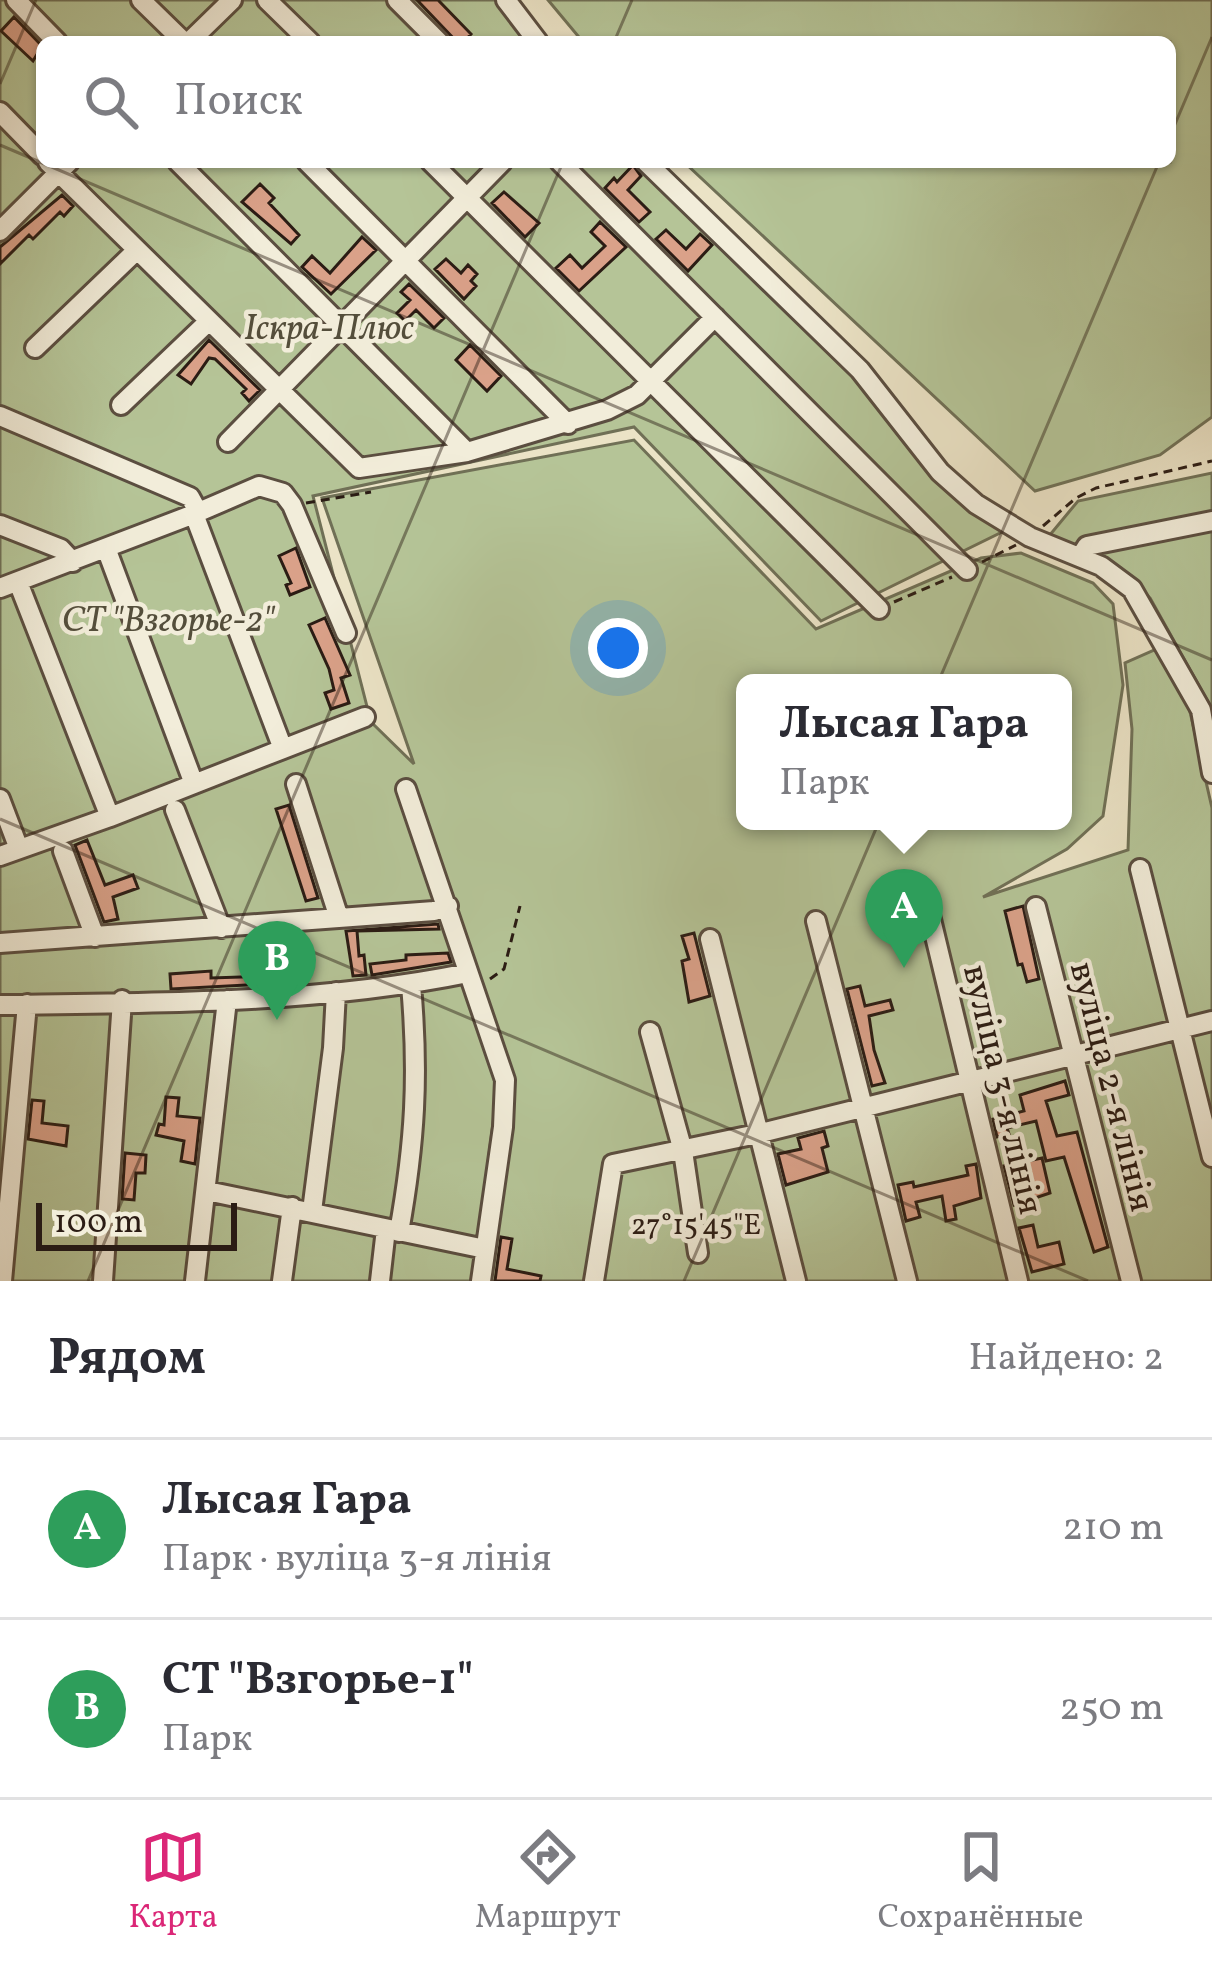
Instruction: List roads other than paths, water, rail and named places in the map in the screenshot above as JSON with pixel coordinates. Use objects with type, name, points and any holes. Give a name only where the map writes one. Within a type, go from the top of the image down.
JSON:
[{"type":"street","points":[[16,0],[51,36]]},
{"type":"street","points":[[141,0],[180,36]]},
{"type":"street","points":[[193,36],[232,0]]},
{"type":"street","points":[[267,0],[304,36]]},
{"type":"street","points":[[397,0],[433,36]]},
{"type":"street","points":[[506,0],[533,36]]},
{"type":"street","points":[[0,112],[36,149]]},
{"type":"street","points":[[0,231],[56,168]]},
{"type":"street","points":[[60,168],[359,468],[467,452],[607,410],[637,395],[715,316]]},
{"type":"street","points":[[184,168],[467,452]]},
{"type":"street","points":[[313,168],[568,424]]},
{"type":"street","points":[[437,168],[879,608]]},
{"type":"street","points":[[227,442],[496,168]]},
{"type":"street","points":[[566,168],[967,571]]},
{"type":"street","points":[[652,168],[860,370],[940,472],[976,503],[1030,537],[1101,566],[1132,589],[1207,708],[1212,773]]},
{"type":"street","points":[[35,348],[137,250]]},
{"type":"street","points":[[121,405],[209,320]]},
{"type":"street","points":[[0,416],[190,497],[284,749]]},
{"type":"street","points":[[110,817],[9,585],[259,486],[283,493],[292,505],[346,633]]},
{"type":"street","points":[[1080,557],[1087,546],[1212,521]]},
{"type":"street","points":[[0,525],[61,550],[73,562]]},
{"type":"street","points":[[106,548],[194,784]]},
{"type":"street","points":[[0,799],[10,853],[364,717]]},
{"type":"street","points":[[296,784],[338,918]]},
{"type":"street","points":[[406,789],[501,1063],[506,1097],[481,1281]]},
{"type":"street","points":[[175,810],[221,928]]},
{"type":"street","points":[[63,851],[94,937]]},
{"type":"street","points":[[1140,869],[1212,1157]]},
{"type":"street","points":[[0,943],[448,906]]},
{"type":"street","name":"вуліца 2-я лінія","points":[[1036,907],[1131,1281]]},
{"type":"street","name":"вуліца 3-я лінія","points":[[929,911],[1018,1281]]},
{"type":"street","points":[[816,921],[907,1281]]},
{"type":"street","points":[[710,939],[796,1281]]},
{"type":"street","points":[[0,1005],[227,1000],[471,981]]},
{"type":"street","points":[[380,1281],[414,1147],[418,1093],[411,985]]},
{"type":"street","points":[[282,1281],[302,1209],[333,1048],[336,992]]},
{"type":"street","points":[[103,1281],[122,1000]]},
{"type":"street","points":[[195,1281],[227,1000]]},
{"type":"street","points":[[2,1281],[6,1187],[21,1105],[27,1004]]},
{"type":"street","points":[[594,1281],[613,1164],[758,1134],[1212,1021]]},
{"type":"street","points":[[650,1032],[683,1151],[698,1252]]},
{"type":"street","points":[[0,1098],[21,1105]]},
{"type":"street","points":[[207,1191],[485,1249]]},
{"type":"place","name":"Лысая Гара","points":[[904,968]]},
{"type":"place","name":"СТ \"Взгорье-1\"","points":[[277,1020]]},
{"type":"park label","name":"Іскра-Плюс","points":[[329,326]]},
{"type":"park label","name":"СТ \"Взгорье-2\"","points":[[168,618]]}]
